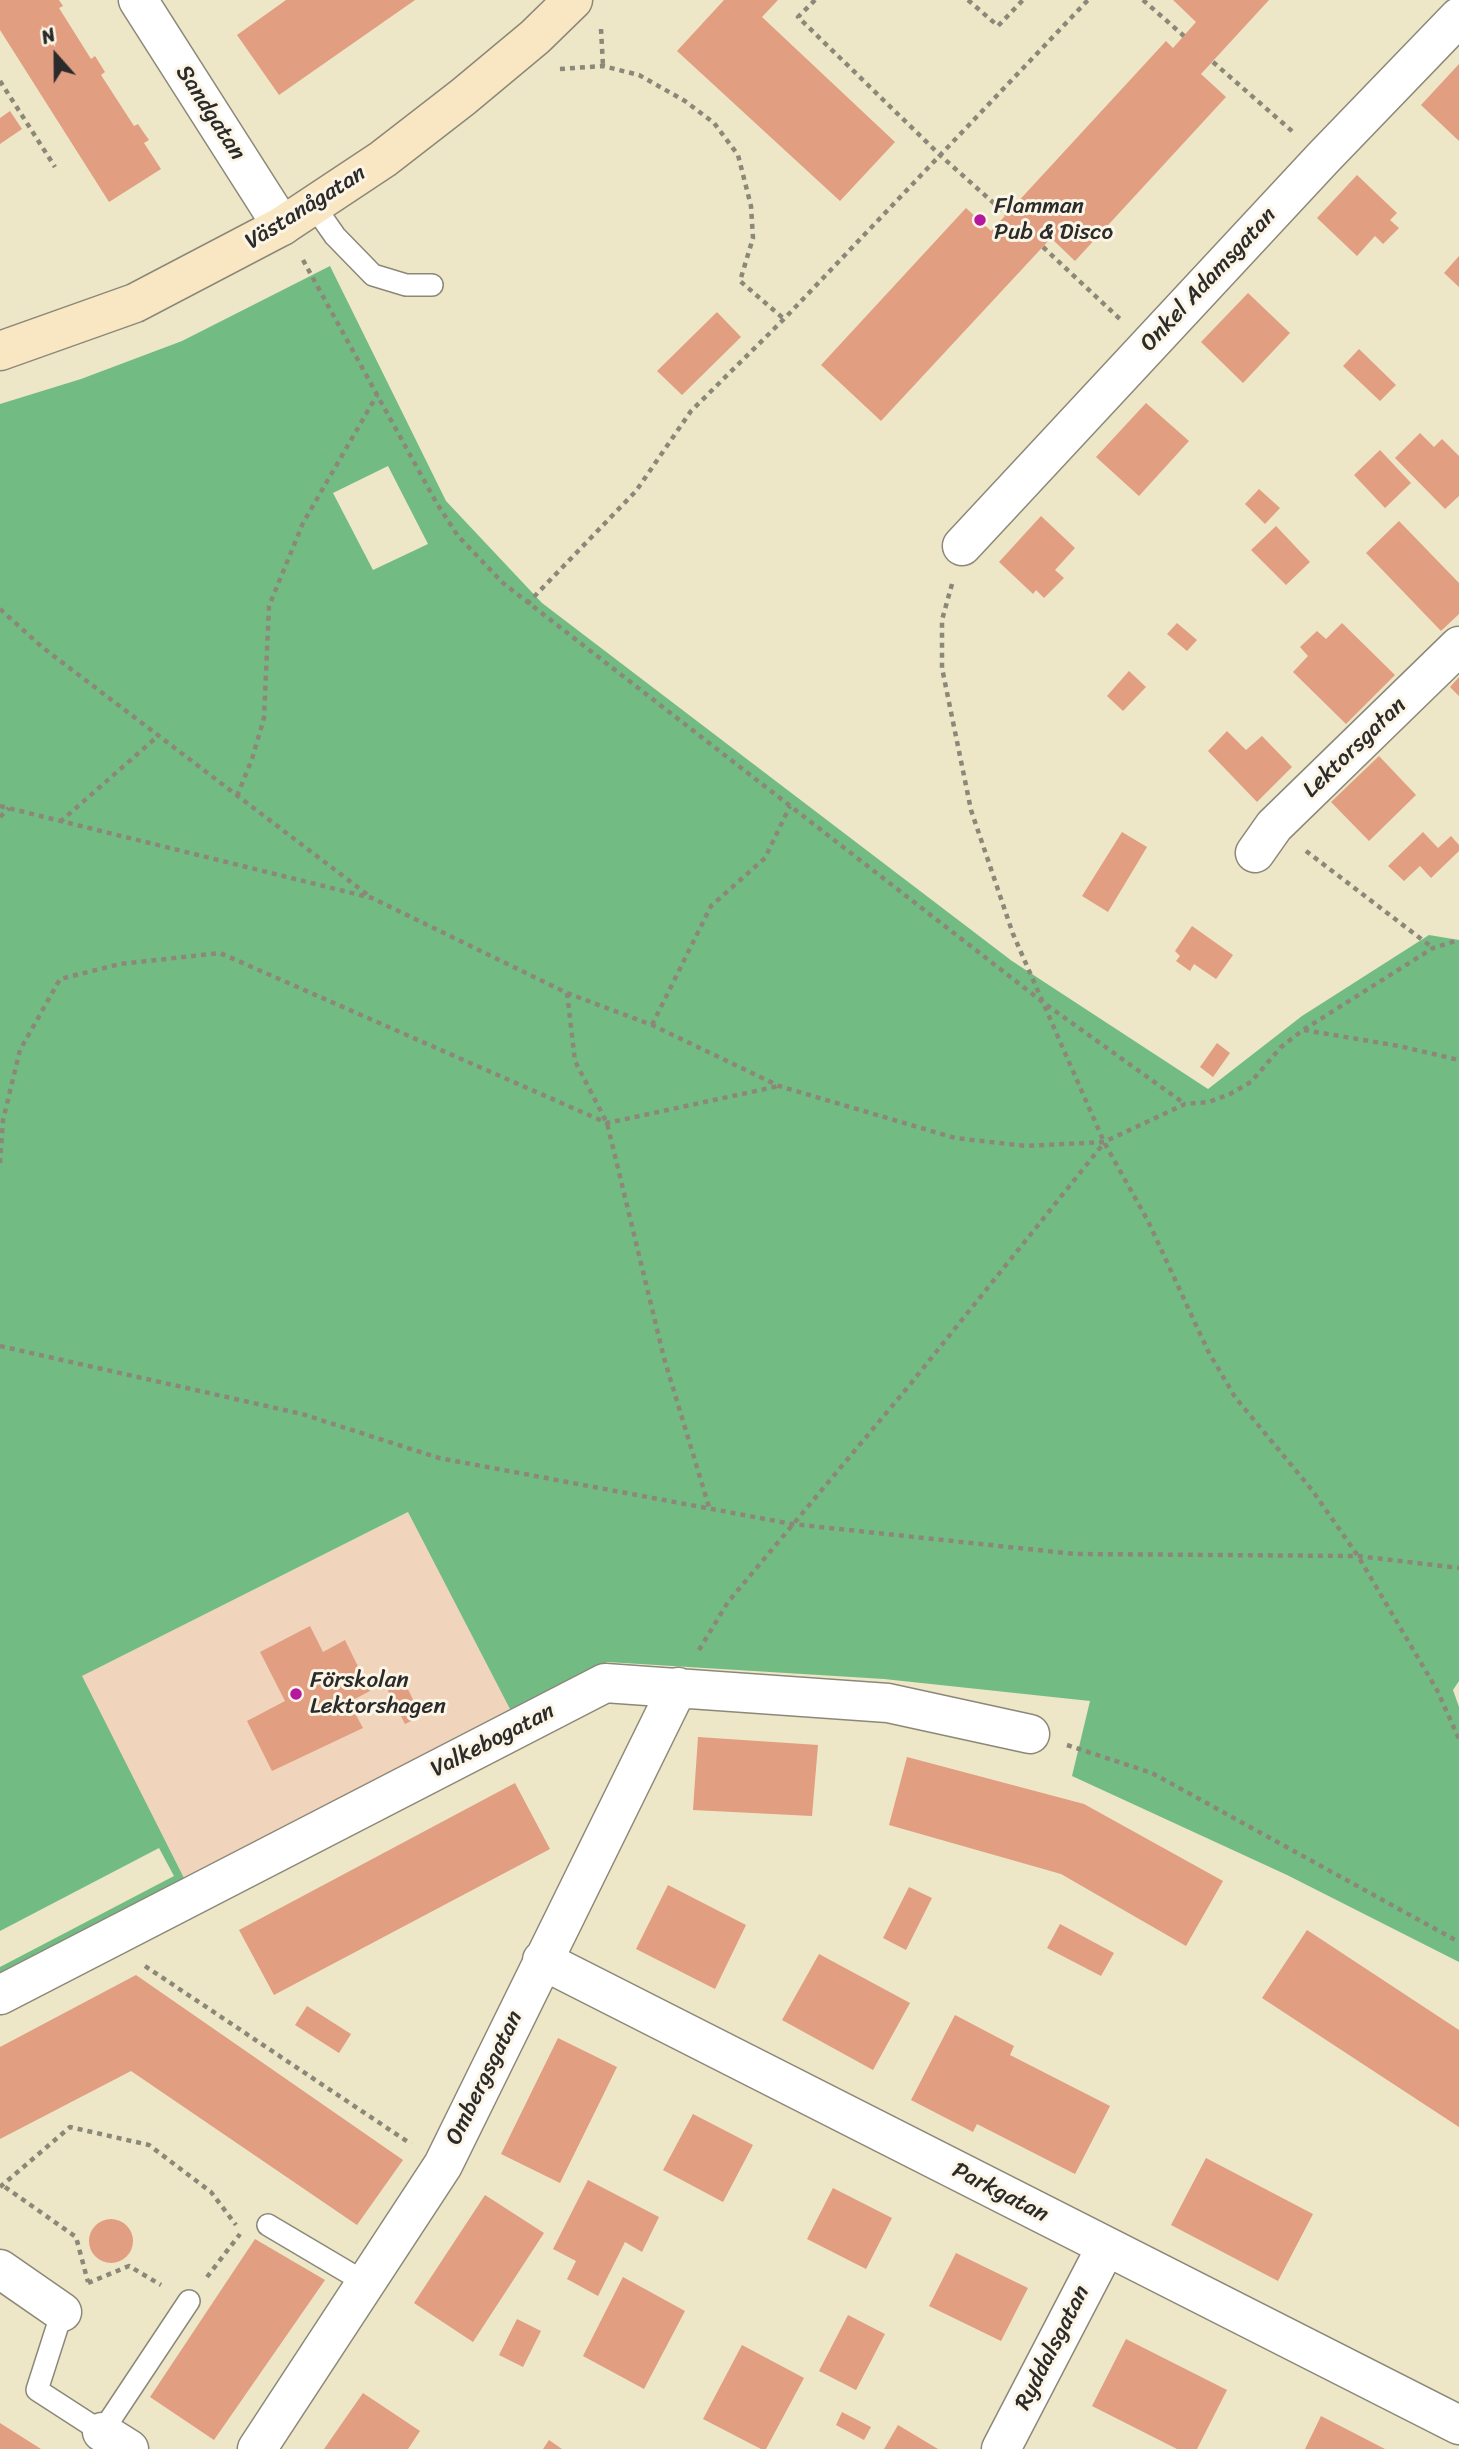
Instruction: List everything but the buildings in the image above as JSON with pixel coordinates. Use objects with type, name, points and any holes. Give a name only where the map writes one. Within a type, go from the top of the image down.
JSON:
[{"type":"street","name":"Sandgatan","points":[[138,0],[282,226]]},
{"type":"street","name":"Västanågatan","points":[[0,351],[135,303],[282,226],[383,159],[463,97],[535,37],[573,0]]},
{"type":"street","name":"Onkel Adamsgatan","points":[[962,546],[1147,345],[1459,17]]},
{"type":"street","name":"Lektorsgatan","points":[[1265,840],[1459,646]]},
{"type":"street","name":"Valkebogatan","points":[[0,1995],[604,1683],[888,1703],[1030,1734]]},
{"type":"street","name":"Ombergsgatan","points":[[257,2449],[443,2165],[678,1687]]},
{"type":"street","name":"Parkgatan","points":[[542,1960],[1459,2425]]},
{"type":"street","name":"Ryddalsgatan","points":[[1001,2449],[1106,2247]]},
{"type":"street","points":[[0,2269],[62,2312]]},
{"type":"lane","points":[[314,206],[335,236],[373,275],[406,285],[432,285]]},
{"type":"lane","points":[[268,2225],[366,2283]]},
{"type":"lane","points":[[62,2312],[37,2390],[115,2440],[189,2301]]},
{"type":"path","points":[[815,0],[798,17],[941,156],[1006,214]]},
{"type":"path","points":[[968,0],[998,26],[1023,0]]},
{"type":"path","points":[[527,604],[636,491],[691,411],[784,319],[1088,0]]},
{"type":"path","points":[[1143,0],[1184,36]]},
{"type":"path","points":[[601,26],[603,66]]},
{"type":"path","points":[[1213,62],[1323,158]]},
{"type":"path","points":[[547,71],[572,66],[603,66],[639,75],[714,123],[738,155],[751,206],[753,238],[740,281],[784,319]]},
{"type":"path","points":[[0,81],[55,167]]},
{"type":"path","points":[[282,226],[458,536],[527,604],[1044,1003],[1185,1104]]},
{"type":"path","points":[[1042,247],[1147,345]]},
{"type":"path","points":[[237,796],[253,759],[264,718],[269,606],[303,523],[377,396]]},
{"type":"path","points":[[962,546],[942,621],[942,668],[971,810],[1013,934],[1104,1142],[1148,1221],[1209,1351],[1235,1397],[1312,1490],[1358,1556],[1437,1690],[1459,1739]]},
{"type":"path","points":[[0,609],[42,647],[372,898],[568,993],[652,1025],[779,1086],[955,1138],[1026,1146],[1104,1142],[1185,1104],[1209,1102],[1251,1082],[1281,1047],[1303,1030],[1433,948],[1459,940]]},
{"type":"path","points":[[60,822],[158,736]]},
{"type":"path","points":[[0,806],[372,898]]},
{"type":"path","points":[[652,1025],[711,906],[765,858],[790,806]]},
{"type":"path","points":[[0,817],[9,808]]},
{"type":"path","points":[[1265,840],[1433,948]]},
{"type":"path","points":[[0,1163],[3,1120],[20,1050],[60,979],[120,964],[220,953],[607,1123],[779,1086]]},
{"type":"path","points":[[568,993],[575,1061],[607,1123],[664,1358],[709,1507]]},
{"type":"path","points":[[1303,1030],[1399,1046],[1459,1060]]},
{"type":"path","points":[[678,1687],[728,1602],[908,1387],[1104,1142]]},
{"type":"path","points":[[0,1346],[302,1415],[439,1458],[792,1524],[1075,1554],[1358,1556],[1459,1568]]},
{"type":"path","points":[[1030,1734],[1152,1773],[1459,1942]]},
{"type":"path","points":[[106,1940],[443,2165]]},
{"type":"path","points":[[62,2312],[88,2283],[129,2266],[189,2301],[242,2232],[211,2192],[149,2146],[70,2127],[2,2187],[76,2237],[88,2283]]},
{"type":"shaded area","name":"Förskolan Lektorshagen","points":[[409,1512],[511,1711],[185,1880],[81,1676]]},
{"type":"green space","points":[[330,266],[446,501],[542,603],[1012,961],[1208,1089],[1302,1016],[1429,935],[1459,940],[1459,1681],[1453,1690],[1459,1707],[1459,1962],[1287,1875],[1072,1776],[1090,1701],[884,1679],[607,1662],[511,1711],[408,1512],[82,1676],[185,1880],[0,1975],[0,1967],[174,1876],[159,1848],[0,1931],[0,404],[81,379],[182,341]],"holes":[[[388,466],[428,544],[373,570],[333,493]]]},
{"type":"place","name":"Flamman Pub & Disco","points":[[980,220]]},
{"type":"place","name":"Förskolan Lektorshagen","points":[[296,1694]]}]
